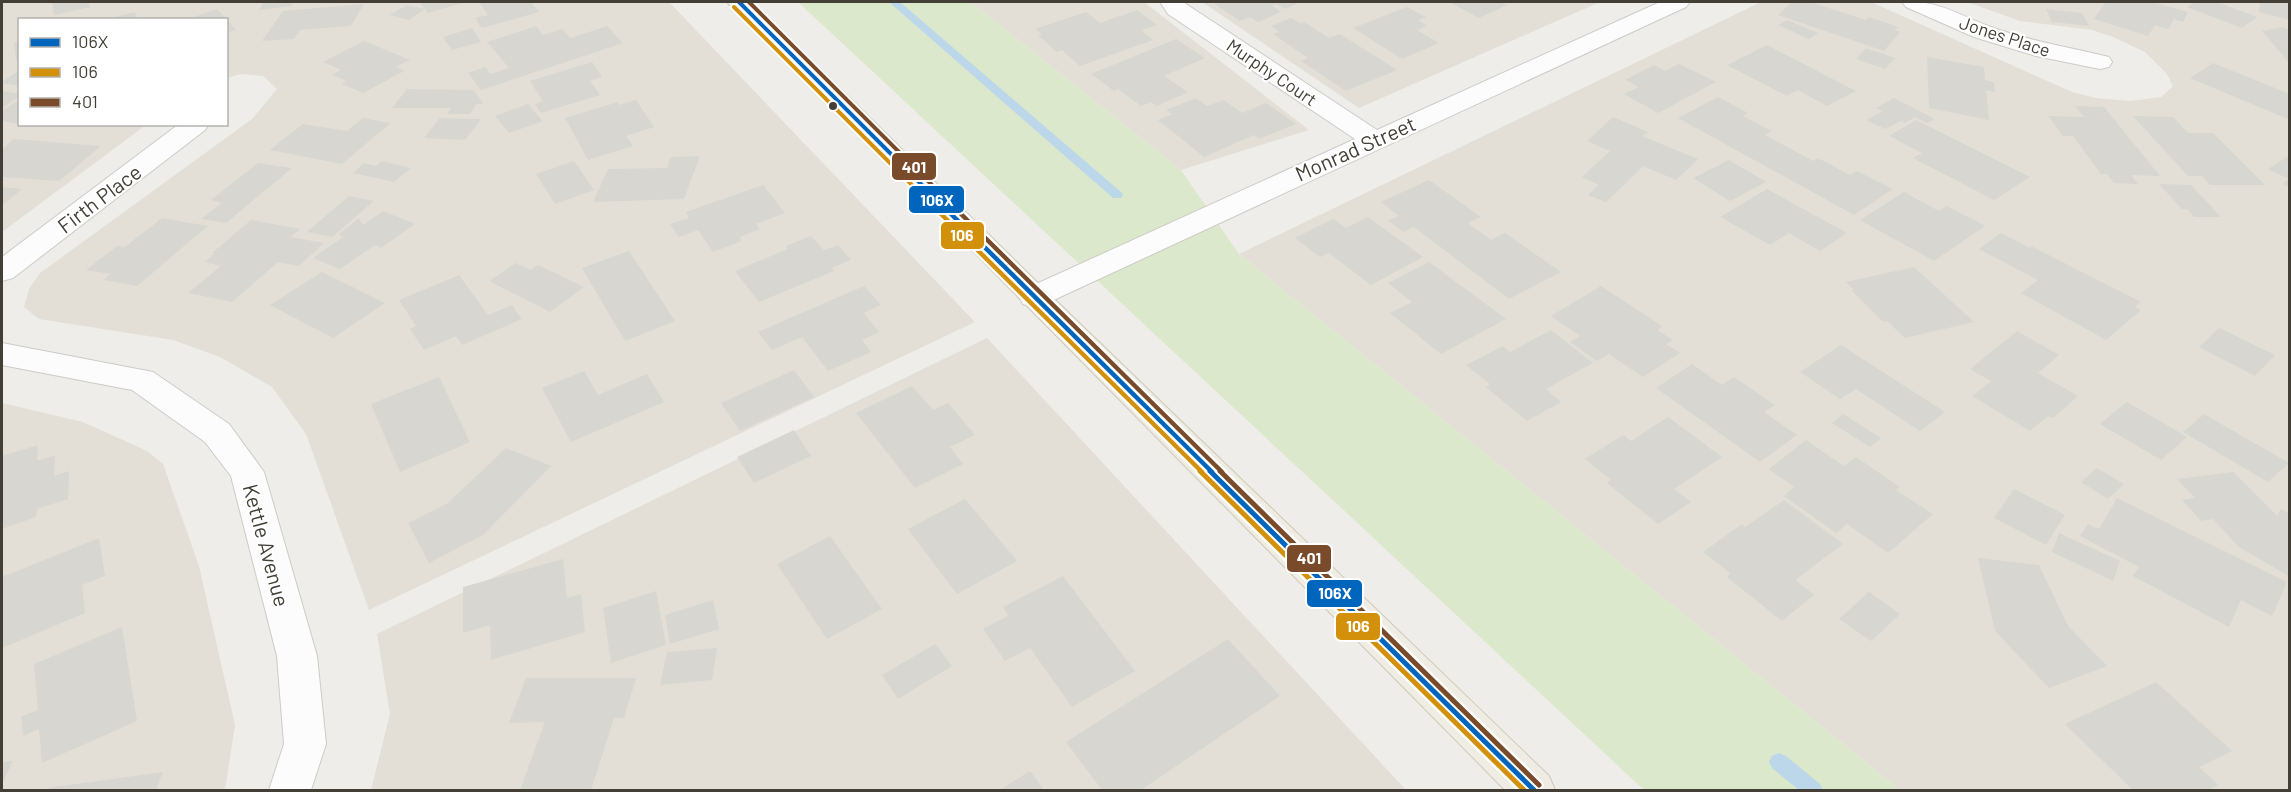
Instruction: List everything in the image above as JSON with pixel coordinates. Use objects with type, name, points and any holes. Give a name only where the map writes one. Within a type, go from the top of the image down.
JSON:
[{"type":"main road","points":[[739,2],[1034,297],[1534,790]]},
{"type":"street","name":"Murphy Court","points":[[1172,2],[1176,9],[1374,140]]},
{"type":"street","name":"Monrad Street","points":[[1034,297],[1678,2]]},
{"type":"street","name":"Jones Place","points":[[1914,2],[1982,33],[2045,51],[2100,62]]},
{"type":"street","name":"Firth Place","points":[[2,271],[193,126]]},
{"type":"street","name":"Kettle Avenue","points":[[2,354],[141,380],[217,433],[248,472],[297,656],[305,744],[290,790]]},
{"type":"shaded area","points":[[2,2],[669,2],[975,322],[369,610],[306,434],[272,387],[220,357],[173,340],[39,319],[24,307],[29,289],[40,273],[252,119],[277,89],[263,76],[241,74],[228,78],[228,18],[18,18],[18,126],[145,126],[2,232]]},
{"type":"shaded area","points":[[971,2],[1144,2],[1309,130],[1181,170]]},
{"type":"shaded area","points":[[1202,2],[1600,2],[1359,108]]},
{"type":"shaded area","points":[[1761,2],[1871,2],[2072,92],[2096,98],[2130,101],[2161,97],[2173,86],[2167,74],[2145,52],[2092,30],[2020,21],[1967,2],[2289,2],[2289,790],[1900,790],[1239,254]]},
{"type":"shaded area","points":[[987,338],[1406,790],[371,790],[390,714],[377,634]]},
{"type":"shaded area","points":[[2,403],[83,422],[147,451],[163,464],[199,566],[235,725],[225,790],[2,790]]},
{"type":"green space","points":[[798,2],[971,2],[1181,170],[1239,254],[1900,790],[1644,790]]},
{"type":"building","points":[[52,2],[88,2],[90,7],[54,15]]},
{"type":"building","points":[[263,2],[293,2],[291,6],[259,10]]},
{"type":"building","points":[[420,2],[466,2],[428,13]]},
{"type":"building","points":[[479,2],[531,2],[539,12],[482,28],[475,18],[488,15]]},
{"type":"building","points":[[1216,2],[1293,2],[1297,4],[1285,9],[1276,4],[1272,6],[1281,12],[1258,22],[1250,17],[1240,21],[1214,4],[1218,3]]},
{"type":"building","points":[[1449,2],[1500,2],[1507,5],[1479,18]]},
{"type":"building","points":[[1792,2],[1810,2],[1866,20],[1869,17],[1898,27],[1895,30],[1900,32],[1884,51],[1778,15]]},
{"type":"building","points":[[2106,2],[2152,2],[2188,12],[2183,22],[2174,19],[2168,29],[2155,25],[2148,36],[2094,19]]},
{"type":"building","points":[[2195,2],[2217,2],[2257,17],[2242,28],[2187,7]]},
{"type":"building","points":[[2260,2],[2290,2],[2290,20],[2259,12]]},
{"type":"building","points":[[364,4],[351,26],[300,30],[294,39],[262,41],[283,11]]},
{"type":"building","points":[[407,5],[425,9],[409,20],[390,15]]},
{"type":"building","points":[[1407,7],[1426,17],[1418,20],[1427,26],[1417,30],[1439,43],[1402,59],[1353,28]]},
{"type":"building","points":[[217,9],[225,18],[191,18]]},
{"type":"building","points":[[2046,9],[2082,13],[2089,26],[2052,22]]},
{"type":"building","points":[[1137,10],[1157,25],[1141,30],[1153,40],[1080,66],[1062,50],[1057,52],[1038,35],[1042,34],[1035,29],[1086,12],[1100,23]]},
{"type":"building","points":[[135,12],[136,18],[112,18]]},
{"type":"building","points":[[1291,18],[1300,23],[1304,22],[1329,38],[1340,34],[1397,70],[1346,91],[1301,61],[1308,58],[1273,34],[1280,32],[1271,26]]},
{"type":"building","points":[[1787,20],[1818,33],[1809,39],[1778,25]]},
{"type":"building","points":[[228,21],[236,30],[228,32]]},
{"type":"building","points":[[536,26],[543,35],[562,29],[571,38],[607,26],[623,43],[481,90],[468,73],[485,67],[491,74],[509,68],[487,42]]},
{"type":"building","points":[[2283,27],[2290,30],[2290,64],[2262,31]]},
{"type":"building","points":[[472,28],[481,42],[452,50],[443,37]]},
{"type":"building","points":[[1176,39],[1205,58],[1164,76],[1188,92],[1157,106],[1151,102],[1141,106],[1118,89],[1114,91],[1091,74]]},
{"type":"building","points":[[18,41],[18,60],[16,61],[14,42]]},
{"type":"building","points":[[364,41],[410,60],[396,67],[404,71],[363,93],[342,84],[347,81],[332,75],[341,70],[323,62]]},
{"type":"building","points":[[1767,45],[1856,91],[1827,106],[1798,90],[1787,96],[1727,65]]},
{"type":"building","points":[[1866,48],[1895,58],[1885,69],[1856,59]]},
{"type":"building","points":[[1927,57],[1984,67],[1985,80],[1994,82],[1995,92],[1986,90],[1989,120],[1929,108]]},
{"type":"building","points":[[592,62],[602,77],[590,81],[600,95],[541,113],[535,104],[543,101],[530,81]]},
{"type":"building","points":[[2213,63],[2290,94],[2290,120],[2190,78]]},
{"type":"building","points":[[1679,64],[1716,82],[1658,113],[1624,94],[1639,87],[1625,80],[1654,65],[1665,71]]},
{"type":"building","points":[[18,71],[18,86],[2,82]]},
{"type":"building","points":[[407,89],[474,90],[483,104],[476,104],[470,114],[447,114],[451,108],[392,108]]},
{"type":"building","points":[[2,91],[18,94],[18,97],[2,108]]},
{"type":"building","points":[[1718,97],[1748,113],[1743,116],[1772,131],[1765,135],[1813,161],[1818,158],[1850,175],[1857,171],[1893,189],[1854,215],[1678,118]]},
{"type":"building","points":[[1196,98],[1207,106],[1224,100],[1242,113],[1266,103],[1296,124],[1259,139],[1254,135],[1204,157],[1158,120],[1172,114],[1166,110]]},
{"type":"building","points":[[1894,98],[1935,119],[1927,123],[1915,117],[1905,123],[1901,121],[1885,129],[1866,120],[1883,111],[1876,108]]},
{"type":"building","points":[[18,100],[18,124],[2,121],[2,111]]},
{"type":"building","points":[[636,100],[654,127],[626,136],[633,146],[588,160],[565,118],[618,102],[619,105]]},
{"type":"building","points":[[528,104],[543,121],[509,133],[495,116]]},
{"type":"building","points":[[2075,106],[2104,107],[2160,176],[2131,175],[2138,184],[2114,183],[2107,174],[2101,174],[2073,136],[2063,136],[2048,116],[2084,117]]},
{"type":"building","points":[[2133,116],[2173,117],[2188,133],[2213,133],[2265,185],[2210,185],[2202,176],[2188,176]]},
{"type":"building","points":[[1613,117],[1648,132],[1642,136],[1698,159],[1676,180],[1643,166],[1606,202],[1588,195],[1599,185],[1582,177],[1610,151],[1587,141]]},
{"type":"building","points":[[363,118],[391,123],[342,164],[270,150],[303,124],[347,131]]},
{"type":"building","points":[[440,118],[481,119],[465,140],[424,138]]},
{"type":"building","points":[[1916,120],[2030,177],[1994,200],[1913,158],[1922,153],[1889,136]]},
{"type":"building","points":[[14,139],[101,146],[59,181],[2,177],[2,149]]},
{"type":"building","points":[[700,156],[684,199],[593,202],[608,169],[667,168],[671,157]]},
{"type":"building","points":[[2287,157],[2290,158],[2290,187],[2282,184],[2289,179],[2268,169]]},
{"type":"building","points":[[1729,160],[1766,182],[1730,201],[1693,178]]},
{"type":"building","points":[[382,161],[411,168],[394,182],[353,173],[364,163],[376,166]]},
{"type":"building","points":[[574,161],[594,190],[555,204],[536,174]]},
{"type":"building","points":[[258,163],[292,168],[226,223],[201,219],[222,203],[211,200]]},
{"type":"building","points":[[1429,180],[1481,217],[1468,223],[1491,240],[1505,233],[1561,272],[1509,299],[1414,227],[1403,232],[1388,220],[1399,216],[1381,202]]},
{"type":"building","points":[[2159,184],[2191,185],[2221,217],[2194,217],[2187,209],[2182,209]]},
{"type":"building","points":[[763,185],[785,213],[756,224],[760,229],[739,237],[742,241],[713,252],[698,230],[679,237],[670,224],[689,218],[686,212]]},
{"type":"building","points":[[2,187],[22,189],[2,205]]},
{"type":"building","points":[[1767,189],[1847,233],[1820,251],[1789,233],[1770,245],[1720,217]]},
{"type":"building","points":[[1904,192],[1939,211],[1947,206],[1985,226],[1934,261],[1860,220]]},
{"type":"building","points":[[349,196],[374,201],[332,237],[307,232]]},
{"type":"building","points":[[383,211],[415,224],[381,248],[375,245],[340,269],[313,258],[343,237],[338,235],[359,218],[363,225]]},
{"type":"building","points":[[1368,217],[1423,257],[1371,285],[1329,253],[1320,257],[1295,238],[1333,219],[1346,228]]},
{"type":"building","points":[[162,218],[208,226],[137,286],[104,280],[110,274],[86,270],[117,246],[125,247]]},
{"type":"building","points":[[251,220],[300,229],[290,237],[324,243],[299,266],[278,262],[232,302],[188,293],[221,266],[205,262],[215,253],[212,253]]},
{"type":"building","points":[[2001,233],[2141,302],[2135,307],[2141,310],[2106,340],[2021,293],[2038,280],[1979,249]]},
{"type":"building","points":[[811,236],[824,250],[838,245],[851,260],[832,268],[834,271],[759,302],[735,271],[788,249],[786,246]]},
{"type":"building","points":[[629,251],[675,321],[625,341],[582,268]]},
{"type":"building","points":[[1429,262],[1506,319],[1441,354],[1390,313],[1412,302],[1388,283]]},
{"type":"building","points":[[516,263],[530,270],[538,265],[584,287],[550,312],[489,281]]},
{"type":"building","points":[[1914,267],[1974,322],[1905,338],[1887,321],[1883,322],[1846,282]]},
{"type":"building","points":[[322,272],[385,303],[333,338],[270,305]]},
{"type":"building","points":[[459,275],[488,315],[512,305],[522,319],[462,345],[456,336],[424,350],[410,329],[416,326],[399,300]]},
{"type":"building","points":[[864,286],[881,305],[864,313],[879,332],[862,340],[871,352],[828,371],[802,337],[772,350],[758,332]]},
{"type":"building","points":[[1601,286],[1662,326],[1657,330],[1673,340],[1666,344],[1680,353],[1643,377],[1609,354],[1597,361],[1570,342],[1580,336],[1551,316]]},
{"type":"building","points":[[2219,328],[2275,355],[2255,376],[2199,347]]},
{"type":"building","points":[[1551,330],[1593,363],[1546,389],[1561,402],[1527,421],[1486,387],[1490,384],[1466,365],[1503,346],[1510,352]]},
{"type":"building","points":[[2017,331],[2059,355],[2038,373],[2078,396],[2053,418],[2048,416],[2030,431],[1972,396],[1991,381],[1970,369]]},
{"type":"building","points":[[1841,345],[1945,412],[1920,431],[1856,389],[1840,399],[1800,372]]},
{"type":"building","points":[[1692,364],[1722,385],[1734,377],[1775,405],[1764,412],[1797,435],[1760,462],[1656,388]]},
{"type":"building","points":[[794,370],[814,397],[740,431],[721,403]]},
{"type":"building","points":[[584,371],[598,395],[647,374],[664,402],[571,442],[542,388]]},
{"type":"building","points":[[439,377],[470,442],[400,472],[371,404]]},
{"type":"building","points":[[912,386],[933,410],[948,403],[975,435],[950,447],[963,464],[915,488],[856,413]]},
{"type":"building","points":[[2127,402],[2187,437],[2161,460],[2100,424]]},
{"type":"building","points":[[1843,414],[1881,438],[1870,447],[1832,423]]},
{"type":"building","points":[[2204,414],[2289,463],[2268,482],[2183,432]]},
{"type":"building","points":[[1668,417],[1722,457],[1674,489],[1691,502],[1658,524],[1607,483],[1611,480],[1585,459],[1623,435],[1631,441]]},
{"type":"building","points":[[794,430],[811,456],[754,483],[737,457]]},
{"type":"building","points":[[1806,440],[1844,466],[1856,457],[1900,487],[1896,490],[1933,514],[1888,553],[1847,524],[1836,533],[1784,496],[1794,487],[1769,469]]},
{"type":"building","points":[[38,445],[37,461],[55,455],[54,476],[69,471],[68,499],[37,509],[36,517],[2,529],[2,456]]},
{"type":"building","points":[[506,448],[551,466],[483,535],[429,563],[408,523],[448,503]]},
{"type":"building","points":[[2097,468],[2124,484],[2108,499],[2081,482]]},
{"type":"building","points":[[2233,472],[2277,516],[2281,509],[2290,514],[2290,577],[2239,547],[2213,519],[2201,521],[2182,500],[2195,498],[2177,479]]},
{"type":"building","points":[[2014,489],[2065,515],[2046,545],[1994,518]]},
{"type":"building","points":[[2117,498],[2287,582],[2272,616],[2241,600],[2229,627],[2133,576],[2139,567],[2080,536],[2088,524],[2099,529]]},
{"type":"building","points":[[965,499],[1017,561],[957,594],[908,529]]},
{"type":"building","points":[[1784,500],[1843,544],[1795,580],[1814,595],[1782,621],[1727,577],[1730,573],[1703,552],[1742,524],[1745,527]]},
{"type":"building","points":[[2059,533],[2120,561],[2113,581],[2052,552]]},
{"type":"building","points":[[830,536],[882,609],[827,639],[777,564]]},
{"type":"building","points":[[99,538],[105,576],[82,585],[85,613],[2,648],[2,577]]},
{"type":"building","points":[[1978,558],[2039,565],[2068,626],[2107,666],[2049,688],[1995,631]]},
{"type":"building","points":[[563,559],[567,598],[581,594],[585,632],[491,660],[490,625],[463,633],[463,587]]},
{"type":"building","points":[[1063,576],[1135,671],[1072,707],[1030,648],[1005,661],[983,629],[1008,616],[1003,607]]},
{"type":"building","points":[[656,591],[666,645],[611,663],[603,608]]},
{"type":"building","points":[[1869,592],[1900,614],[1871,641],[1839,619]]},
{"type":"building","points":[[713,600],[719,629],[670,644],[665,615]]},
{"type":"building","points":[[122,627],[137,721],[42,763],[39,729],[23,736],[21,717],[38,710],[34,664]]},
{"type":"building","points":[[1228,639],[1280,696],[1141,790],[1102,790],[1066,742]]},
{"type":"building","points":[[935,644],[952,666],[898,699],[882,675]]},
{"type":"building","points":[[717,648],[712,680],[660,685],[667,652]]},
{"type":"building","points":[[526,678],[636,678],[624,718],[614,718],[591,790],[520,790],[545,722],[509,723]]},
{"type":"building","points":[[2156,682],[2232,751],[2199,767],[2218,785],[2207,790],[2133,790],[2065,724]]},
{"type":"building","points":[[13,761],[2,784],[2,762]]},
{"type":"building","points":[[1030,771],[1044,790],[1000,790]]},
{"type":"building","points":[[163,772],[156,790],[46,790],[47,788]]},
{"type":"waterway","points":[[894,2],[1117,195]]},
{"type":"waterway","points":[[1779,762],[1813,790]]},
{"type":"transit line","name":"106X","points":[[739,2],[1034,297],[1534,790]]},
{"type":"transit line","name":"401","points":[[749,2],[1039,292],[1539,785]]},
{"type":"transit line","name":"106","points":[[734,7],[1029,302],[1524,790]]}]
